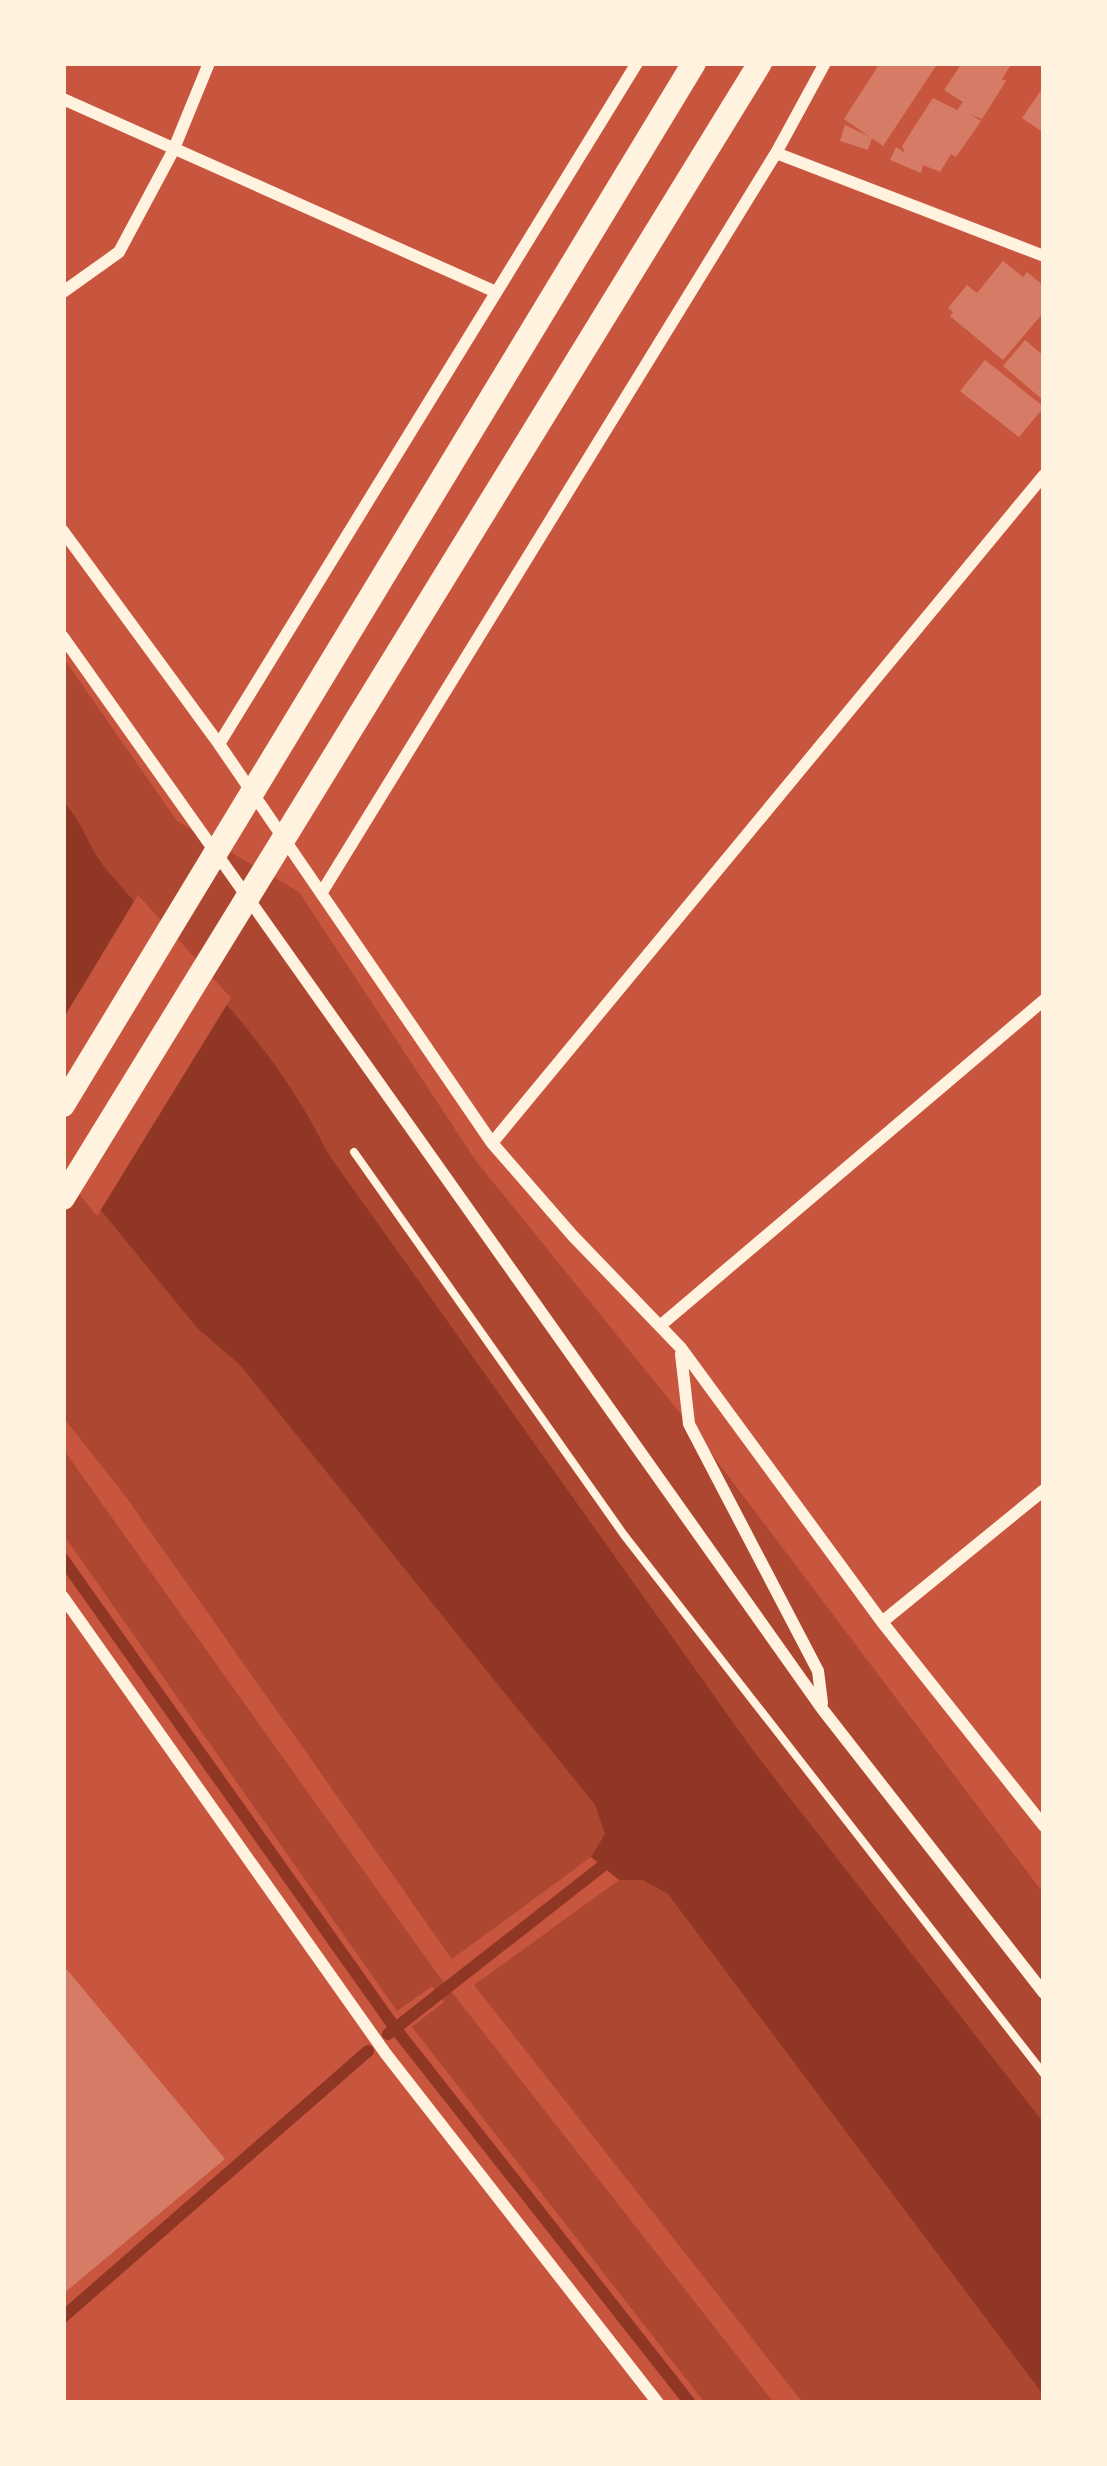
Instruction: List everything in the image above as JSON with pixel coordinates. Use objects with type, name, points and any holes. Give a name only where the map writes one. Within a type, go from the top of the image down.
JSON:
[{"type":"main road","points":[[63,1105],[694,63]]},
{"type":"main road","points":[[63,1198],[760,63]]},
{"type":"street","points":[[63,292],[119,252],[173,151],[209,63]]},
{"type":"street","points":[[219,744],[637,63]]},
{"type":"street","points":[[322,892],[776,153],[825,63]]},
{"type":"street","points":[[63,99],[496,292]]},
{"type":"street","points":[[776,153],[1044,256]]},
{"type":"street","points":[[492,1143],[1044,475]]},
{"type":"street","points":[[63,532],[219,744],[492,1143],[681,1348],[882,1622],[1044,1826]]},
{"type":"street","points":[[63,637],[823,1710],[1044,1993]]},
{"type":"street","points":[[661,1325],[1044,1000]]},
{"type":"street","points":[[681,1348],[689,1424],[818,1671],[823,1710]]},
{"type":"street","points":[[882,1622],[1044,1490]]},
{"type":"street","points":[[63,1597],[386,2054],[658,2403]]},
{"type":"path","points":[[354,1152],[624,1535],[1044,2074]]},
{"type":"shaded area","points":[[63,657],[177,821],[299,892],[476,1161],[689,1424],[1044,1894],[1044,2123],[755,1753],[327,1152],[306,1112],[255,1039],[101,862],[63,801]]},
{"type":"shaded area","points":[[63,801],[107,870],[227,1004],[281,1074],[327,1152],[755,1753],[1044,2123],[1044,2396],[668,1894],[643,1880],[619,1880],[591,1857],[605,1834],[595,1805],[240,1365],[197,1328],[63,1164]]},
{"type":"shaded area","points":[[63,1164],[197,1328],[240,1365],[595,1805],[605,1834],[591,1857],[452,1959],[126,1497],[63,1417]]},
{"type":"shaded area","points":[[63,1449],[436,1972],[774,2403],[705,2403],[412,2027],[444,2002],[432,1986],[397,2011],[63,1534]]},
{"type":"shaded area","points":[[619,1880],[643,1880],[668,1893],[1044,2396],[1044,2403],[803,2403],[474,1985]]},
{"type":"pier","points":[[138,895],[231,998],[97,1216],[63,1174],[63,1019]]},
{"type":"building","points":[[880,63],[938,63],[883,146],[844,119]]},
{"type":"building","points":[[962,63],[1012,63],[982,119],[970,114],[981,121],[956,157],[951,154],[940,172],[923,165],[921,173],[890,160],[896,147],[905,153],[902,146],[933,98],[957,110],[963,102],[944,90]]},
{"type":"building","points":[[1044,86],[1044,133],[1022,118]]},
{"type":"building","points":[[845,125],[872,138],[868,150],[840,141]]},
{"type":"building","points":[[1003,261],[1044,286],[1044,312],[1003,360],[950,316],[953,312],[948,308],[967,285],[977,293]]},
{"type":"building","points":[[1025,340],[1044,356],[1044,401],[1003,366]]},
{"type":"building","points":[[985,360],[1044,407],[1019,437],[960,391]]},
{"type":"building","points":[[63,1965],[225,2159],[63,2294]]},
{"type":"waterway","points":[[63,1559],[395,2028],[690,2403]]},
{"type":"waterway","points":[[388,2034],[614,1857]]},
{"type":"waterway","points":[[63,2317],[368,2051]]}]
